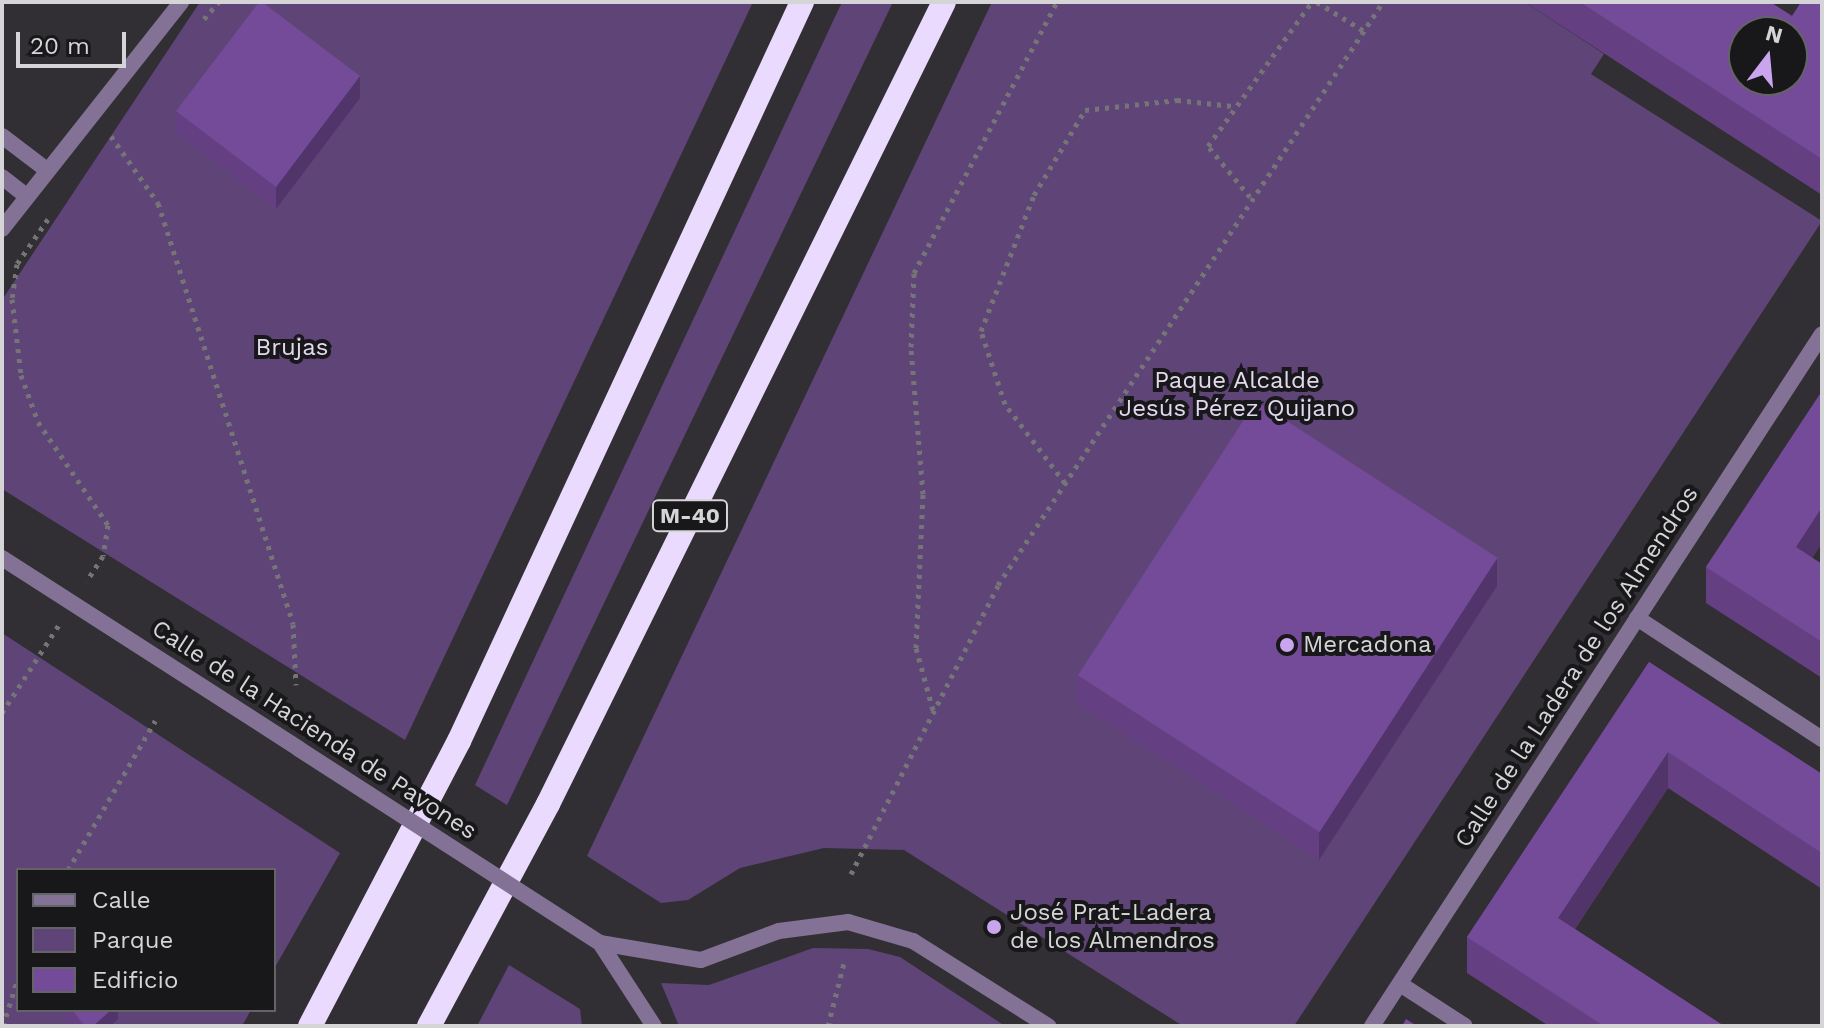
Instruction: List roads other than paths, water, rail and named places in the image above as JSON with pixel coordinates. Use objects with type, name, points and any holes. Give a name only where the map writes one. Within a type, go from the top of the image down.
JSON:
[{"type":"highway","points":[[310,1026],[459,741],[802,2]]},
{"type":"highway","name":"M-40","points":[[429,1026],[548,804],[944,2]]},
{"type":"street","points":[[2,229],[181,2]]},
{"type":"street","points":[[2,136],[47,170]]},
{"type":"street","points":[[2,177],[26,196]]},
{"type":"street","name":"Calle de la Ladera de los Almendros","points":[[1372,1026],[1822,334]]},
{"type":"street","name":"Calle de la Hacienda de Pavones","points":[[2,558],[600,943]]},
{"type":"street","points":[[1637,618],[1822,739]]},
{"type":"street","points":[[600,943],[701,960],[779,931],[848,922],[913,941],[1048,1026]]},
{"type":"street","points":[[600,943],[654,1026]]},
{"type":"street","points":[[1400,984],[1465,1026]]},
{"type":"place","name":"Mercadona","points":[[1287,645]]},
{"type":"place","name":"José Prat-Ladera de los Almendros","points":[[994,927]]},
{"type":"park label","name":"Brujas","points":[[292,348]]},
{"type":"park label","name":"Paque Alcalde Jesús Pérez Quijano","points":[[1237,395]]}]
